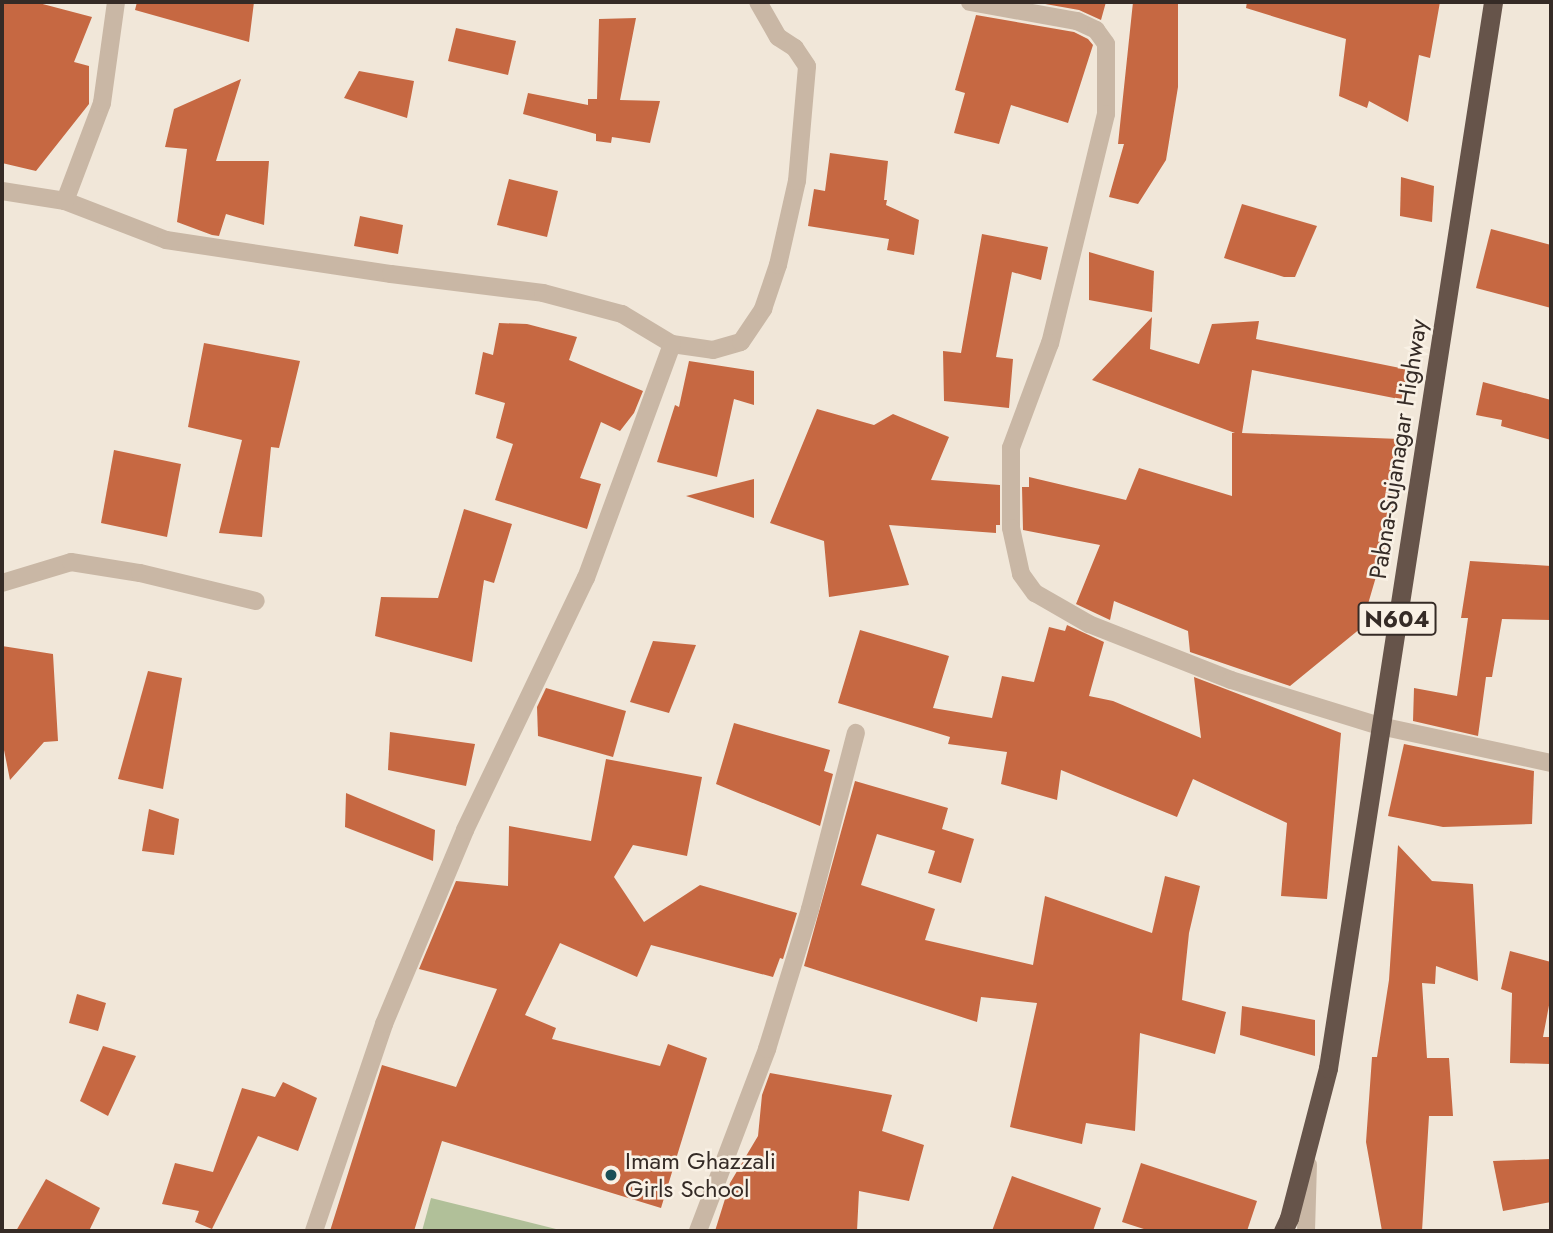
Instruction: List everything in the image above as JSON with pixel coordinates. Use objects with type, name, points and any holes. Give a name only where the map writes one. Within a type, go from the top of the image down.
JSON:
[{"type":"highway","name":"Pabna-Sujanagar Highway","points":[[1283,1231],[1289,1218],[1328,1068],[1493,2]]},
{"type":"street","points":[[65,201],[102,103],[116,2]]},
{"type":"street","points":[[2,191],[65,201],[166,240],[391,274],[543,293],[622,314],[672,344],[713,349],[741,342],[763,309],[778,265],[797,181],[807,66],[795,48],[778,37],[758,2]]},
{"type":"street","points":[[970,2],[1077,20],[1096,30],[1106,44],[1106,114],[1050,343],[1011,448],[1011,528],[1021,574],[1035,593],[1089,624],[1231,680],[1380,726],[1551,763]]},
{"type":"street","points":[[314,1231],[384,1024],[465,830],[586,578],[672,344]]},
{"type":"street","points":[[2,583],[71,562],[140,573],[256,601]]},
{"type":"street","points":[[698,1231],[767,1049],[810,909],[856,733]]},
{"type":"street","points":[[1306,1231],[1308,1145]]},
{"type":"green space","points":[[431,1198],[564,1231],[422,1231]]},
{"type":"building","points":[[2,2],[35,2],[92,17],[74,62],[89,66],[89,104],[36,171],[2,163]]},
{"type":"building","points":[[137,2],[254,2],[249,42],[135,10]]},
{"type":"building","points":[[1034,2],[1106,2],[1101,20],[1079,10]]},
{"type":"building","points":[[1133,2],[1178,2],[1178,87],[1166,160],[1138,204],[1109,197],[1124,144],[1118,144]]},
{"type":"building","points":[[1247,2],[1440,2],[1430,58],[1419,55],[1408,122],[1369,101],[1367,108],[1339,96],[1346,39],[1246,8]]},
{"type":"building","points":[[976,15],[1074,32],[1088,39],[1093,45],[1068,123],[1011,105],[999,144],[954,133],[965,93],[955,90]]},
{"type":"building","points":[[636,18],[620,100],[660,101],[650,143],[612,137],[611,143],[596,141],[596,134],[523,114],[528,93],[588,105],[588,99],[597,99],[599,19]]},
{"type":"building","points":[[456,28],[516,41],[508,75],[448,61]]},
{"type":"building","points":[[359,71],[414,81],[407,118],[344,98]]},
{"type":"building","points":[[241,79],[216,161],[269,161],[264,225],[226,214],[219,236],[212,235],[177,222],[187,149],[165,147],[174,109]]},
{"type":"building","points":[[830,153],[888,161],[884,200],[887,200],[886,205],[919,220],[914,255],[887,250],[889,239],[808,226],[814,189],[825,191]]},
{"type":"building","points":[[1401,177],[1434,186],[1432,222],[1400,216]]},
{"type":"building","points":[[509,179],[558,191],[547,237],[497,225]]},
{"type":"building","points":[[1242,204],[1317,226],[1295,277],[1284,277],[1224,258]]},
{"type":"building","points":[[360,216],[403,225],[398,254],[354,246]]},
{"type":"building","points":[[1491,229],[1551,245],[1551,308],[1476,288]]},
{"type":"building","points":[[982,234],[1048,247],[1041,280],[1012,272],[996,357],[1013,359],[1009,408],[944,401],[943,351],[961,353]]},
{"type":"building","points":[[1089,252],[1154,271],[1152,312],[1089,300]]},
{"type":"building","points":[[1152,317],[1150,349],[1199,364],[1212,324],[1259,321],[1256,339],[1410,370],[1404,400],[1252,370],[1242,433],[1400,439],[1392,522],[1361,628],[1290,686],[1190,652],[1188,631],[1114,601],[1110,620],[1076,604],[1100,545],[1023,530],[1022,487],[1029,487],[1029,477],[1126,500],[1139,468],[1232,496],[1232,433],[1235,433],[1092,380]]},
{"type":"building","points":[[499,323],[527,324],[577,337],[569,360],[643,391],[634,413],[620,431],[601,422],[580,478],[601,484],[587,529],[495,500],[513,444],[496,438],[505,403],[475,394],[483,352],[493,355]]},
{"type":"building","points":[[204,343],[300,361],[279,448],[271,447],[262,537],[219,533],[242,440],[188,427]]},
{"type":"building","points":[[689,361],[754,371],[754,405],[734,399],[717,477],[657,462],[675,405],[679,407]]},
{"type":"building","points":[[1483,382],[1551,400],[1551,440],[1501,426],[1502,420],[1476,415]]},
{"type":"building","points":[[817,409],[874,425],[893,414],[949,437],[931,480],[1000,485],[1000,525],[996,525],[996,533],[889,525],[909,585],[829,597],[824,541],[770,523]]},
{"type":"building","points":[[114,450],[181,464],[167,537],[101,523]]},
{"type":"building","points":[[754,479],[754,518],[686,496]]},
{"type":"building","points":[[464,509],[512,524],[494,583],[484,580],[472,662],[375,636],[381,597],[438,598]]},
{"type":"building","points":[[1470,561],[1551,566],[1551,620],[1502,619],[1492,677],[1486,677],[1478,736],[1413,721],[1414,688],[1457,696],[1468,618],[1461,618]]},
{"type":"building","points":[[1067,625],[1104,642],[1089,696],[1113,701],[1201,738],[1194,677],[1341,733],[1327,899],[1281,896],[1287,823],[1193,779],[1177,817],[1061,770],[1057,800],[1001,784],[1007,752],[948,744],[950,737],[838,703],[860,630],[949,656],[933,708],[992,718],[1002,676],[1034,682],[1049,627],[1065,631]]},
{"type":"building","points":[[653,641],[696,645],[669,713],[630,702]]},
{"type":"building","points":[[2,646],[53,654],[58,741],[44,742],[10,780],[2,740]]},
{"type":"building","points":[[148,671],[182,678],[163,789],[118,779]]},
{"type":"building","points":[[546,688],[626,711],[613,757],[538,736],[537,707]]},
{"type":"building","points":[[734,723],[830,750],[824,771],[833,774],[820,826],[716,784]]},
{"type":"building","points":[[390,732],[475,744],[466,786],[388,770]]},
{"type":"building","points":[[1404,744],[1534,771],[1532,824],[1443,827],[1388,816]]},
{"type":"building","points":[[606,759],[702,777],[687,856],[633,845],[614,877],[644,922],[700,885],[797,913],[783,959],[780,958],[773,977],[651,945],[637,977],[560,943],[525,1015],[556,1028],[552,1039],[660,1066],[668,1044],[707,1058],[661,1208],[442,1141],[414,1231],[330,1231],[382,1065],[456,1087],[497,989],[419,969],[456,881],[508,886],[509,826],[591,841]]},
{"type":"building","points":[[855,781],[948,808],[942,829],[974,839],[961,883],[928,873],[935,851],[877,834],[861,885],[935,909],[925,940],[1033,965],[1045,896],[1152,933],[1165,876],[1200,886],[1189,933],[1182,1000],[1226,1012],[1215,1054],[1140,1033],[1135,1131],[1086,1123],[1082,1144],[1010,1127],[1037,1003],[981,997],[977,1022],[804,966]]},
{"type":"building","points":[[346,793],[435,830],[433,861],[345,827]]},
{"type":"building","points":[[149,809],[179,819],[174,855],[142,851]]},
{"type":"building","points":[[1398,845],[1432,881],[1473,884],[1478,981],[1436,966],[1435,984],[1422,983],[1427,1058],[1449,1058],[1453,1116],[1429,1116],[1422,1231],[1382,1231],[1366,1142],[1372,1057],[1377,1057],[1389,980]]},
{"type":"building","points":[[1510,951],[1551,962],[1551,995],[1543,1037],[1551,1037],[1551,1064],[1510,1063],[1512,993],[1501,989]]},
{"type":"building","points":[[77,994],[106,1003],[98,1031],[69,1023]]},
{"type":"building","points":[[1242,1006],[1315,1020],[1315,1056],[1240,1035]]},
{"type":"building","points":[[103,1046],[136,1056],[108,1116],[80,1101]]},
{"type":"building","points":[[770,1073],[892,1095],[882,1131],[924,1145],[909,1201],[859,1191],[857,1231],[715,1231],[730,1183],[758,1136],[762,1095]]},
{"type":"building","points":[[283,1082],[317,1098],[298,1151],[258,1136],[212,1229],[195,1222],[199,1211],[162,1204],[175,1163],[213,1172],[242,1088],[275,1097]]},
{"type":"building","points":[[1551,1159],[1551,1202],[1503,1211],[1493,1161]]},
{"type":"building","points":[[1141,1163],[1257,1201],[1247,1231],[1150,1231],[1122,1222]]},
{"type":"building","points":[[1012,1176],[1101,1208],[1093,1231],[992,1231]]},
{"type":"building","points":[[46,1179],[100,1208],[89,1231],[16,1231]]},
{"type":"place","name":"Imam Ghazzali Girls School","points":[[611,1175]]}]
